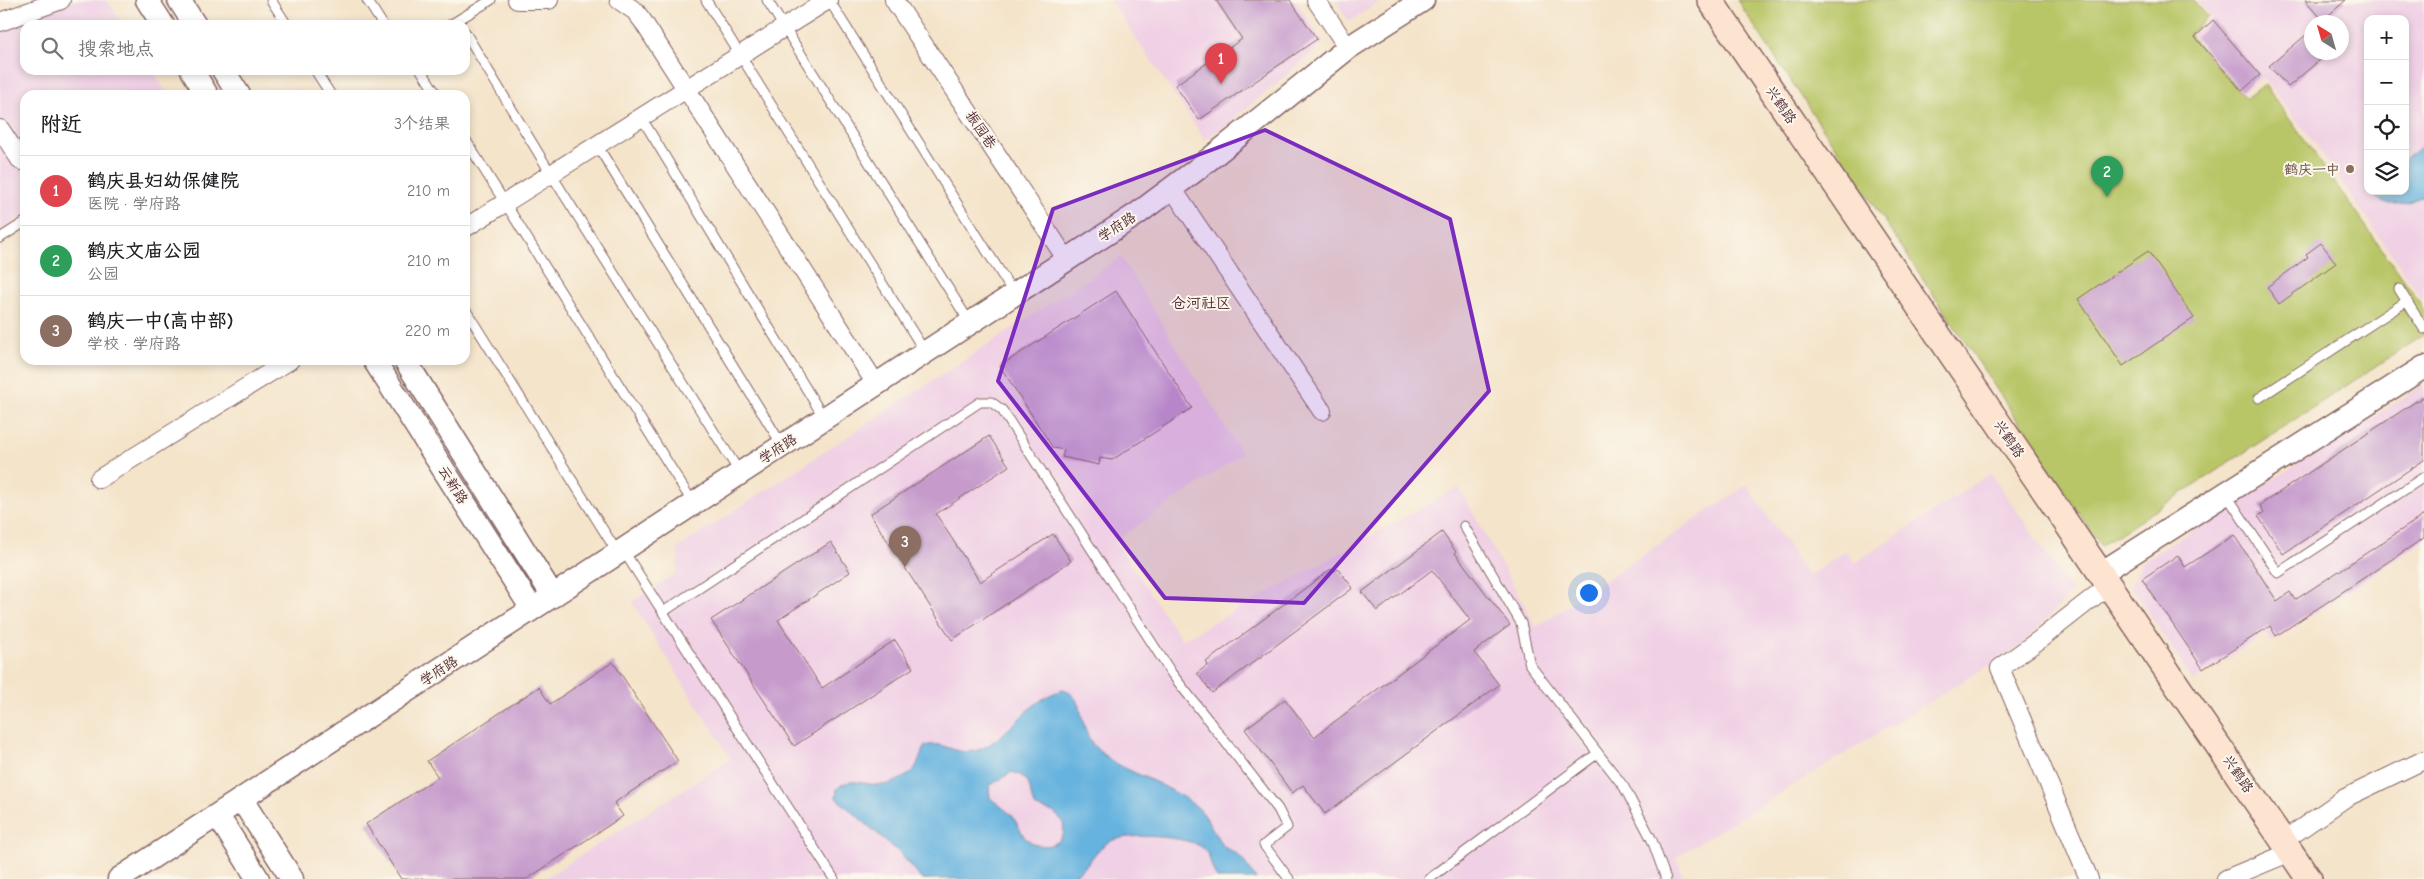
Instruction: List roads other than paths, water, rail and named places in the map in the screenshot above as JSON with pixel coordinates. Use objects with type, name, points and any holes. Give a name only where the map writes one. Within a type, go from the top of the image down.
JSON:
[{"type":"main road","name":"兴鹤路","points":[[1710,0],[2309,879]]},
{"type":"street","points":[[0,22],[61,0]]},
{"type":"street","points":[[147,0],[160,20]]},
{"type":"street","points":[[180,0],[192,20]]},
{"type":"street","points":[[517,0],[549,0]]},
{"type":"street","points":[[619,0],[635,11],[642,20],[876,384]]},
{"type":"street","points":[[470,225],[829,0]]},
{"type":"street","name":"振园巷","points":[[894,0],[1067,260]]},
{"type":"street","points":[[1316,0],[1348,48]]},
{"type":"street","name":"学府路","points":[[119,879],[1137,214],[1348,48],[1423,0]]},
{"type":"street","points":[[195,75],[204,90]]},
{"type":"street","points":[[226,75],[236,90]]},
{"type":"street","points":[[0,129],[20,159]]},
{"type":"street","points":[[1172,188],[1322,411]]},
{"type":"street","points":[[99,479],[282,365]]},
{"type":"street","name":"云新路","points":[[377,365],[532,610]]},
{"type":"street","name":"云新路","points":[[408,365],[553,596]]},
{"type":"street","points":[[2089,879],[2000,668],[2039,640],[2105,579],[2226,494],[2424,366]]},
{"type":"street","points":[[2226,879],[2287,846],[2345,798],[2424,760]]},
{"type":"street","points":[[242,800],[292,879]]},
{"type":"street","points":[[218,816],[258,879]]},
{"type":"lane","points":[[271,0],[284,20]]},
{"type":"lane","points":[[367,0],[380,20]]},
{"type":"lane","points":[[461,20],[491,0]]},
{"type":"lane","points":[[706,0],[925,352]]},
{"type":"lane","points":[[767,0],[970,324]]},
{"type":"lane","points":[[829,0],[1014,294]]},
{"type":"lane","points":[[470,40],[551,174],[740,473]]},
{"type":"lane","points":[[318,75],[328,90]]},
{"type":"lane","points":[[424,75],[434,90]]},
{"type":"lane","points":[[641,117],[824,418]]},
{"type":"lane","points":[[597,145],[782,446]]},
{"type":"lane","points":[[470,147],[694,503]]},
{"type":"lane","points":[[0,238],[20,225]]},
{"type":"lane","points":[[2399,289],[2424,329]]},
{"type":"lane","points":[[2259,398],[2407,301]]},
{"type":"lane","points":[[470,317],[620,552],[662,612],[834,879]]},
{"type":"lane","points":[[662,612],[980,402],[991,402],[1002,410],[1172,674],[1278,809],[1287,827],[1264,845],[1289,879]]},
{"type":"lane","points":[[2226,494],[2278,573],[2424,477]]},
{"type":"lane","points":[[1464,526],[1521,623],[1530,665],[1624,787],[1652,840],[1666,879]]},
{"type":"lane","points":[[1429,879],[1598,753]]},
{"type":"water","points":[[2424,144],[2424,195],[2409,202],[2394,204],[2374,197],[2372,195],[2409,195],[2409,156]]},
{"type":"water","points":[[1063,690],[1071,693],[1079,706],[1087,733],[1097,749],[1110,760],[1170,789],[1196,806],[1205,816],[1224,846],[1240,857],[1256,879],[1218,879],[1206,851],[1196,844],[1171,838],[1142,836],[1117,839],[1105,844],[1085,866],[1069,879],[921,879],[900,853],[836,798],[837,789],[847,783],[858,782],[882,785],[890,784],[903,778],[911,773],[919,761],[925,746],[940,745],[967,752],[985,747],[1005,733],[1031,708],[1051,694]],"holes":[[[1012,772],[1020,775],[1028,783],[1036,807],[1053,812],[1063,821],[1064,833],[1059,841],[1048,846],[1036,845],[1025,838],[1012,815],[990,798],[989,786]]]},
{"type":"place","name":"鹤庆县妇幼保健院","points":[[1221,84]]},
{"type":"place","name":"鹤庆一中","points":[[2350,169]]},
{"type":"place","name":"鹤庆文庙公园","points":[[2107,197]]},
{"type":"place","name":"鹤庆一中(高中部)","points":[[905,567]]},
{"type":"district","name":"仓河社区","points":[[1201,303]]}]
